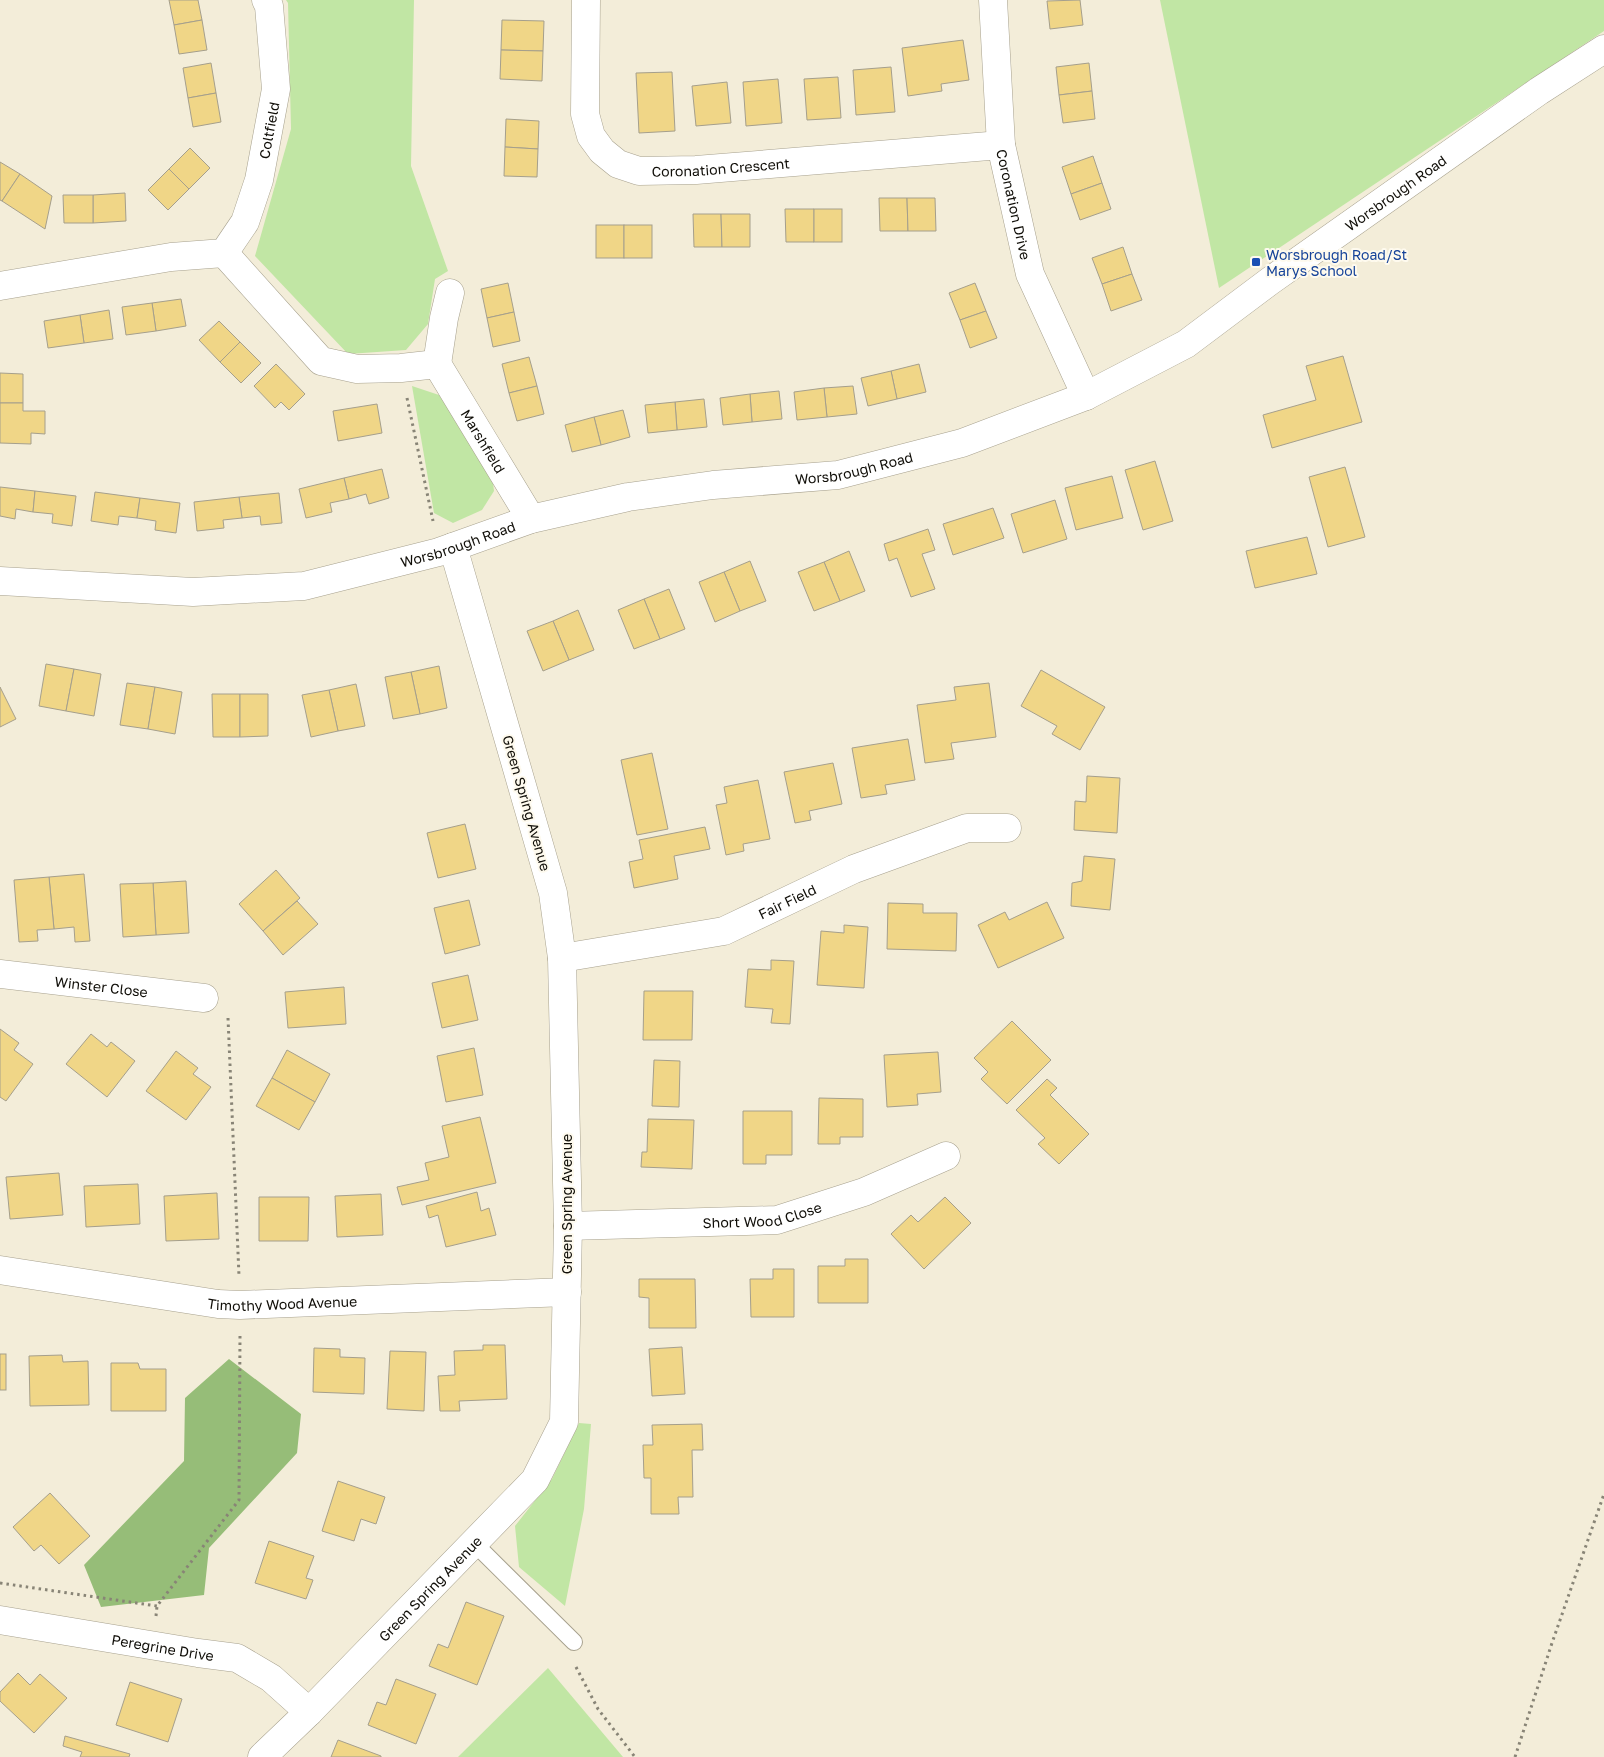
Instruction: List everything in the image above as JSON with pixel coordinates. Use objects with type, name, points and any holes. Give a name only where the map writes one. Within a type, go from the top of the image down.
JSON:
[{"type":"street","name":"Coltfield","points":[[224,253],[245,222],[259,180],[276,89],[269,6],[266,0]]},
{"type":"street","name":"Coronation Crescent","points":[[586,0],[585,114],[591,136],[602,151],[618,164],[639,171],[696,170],[1001,145]]},
{"type":"street","name":"Coronation Drive","points":[[993,0],[1001,145],[1030,274],[1086,396]]},
{"type":"street","name":"Worsbrough Road","points":[[0,581],[194,592],[304,586],[446,550],[531,519],[638,496],[713,485],[838,475],[962,444],[1086,396],[1186,344],[1310,252],[1539,91],[1604,49]]},
{"type":"street","points":[[0,286],[163,258],[224,253],[321,362],[357,369],[401,368],[437,364],[450,293]]},
{"type":"street","name":"Marshfield","points":[[437,364],[531,519]]},
{"type":"street","name":"Green Spring Avenue","points":[[262,1757],[309,1712],[535,1480],[564,1422],[568,1226],[562,958],[553,894],[446,550]]},
{"type":"street","name":"Fair Field","points":[[562,958],[724,932],[854,869],[967,828],[1007,828]]},
{"type":"street","name":"Winster Close","points":[[0,974],[204,998]]},
{"type":"street","name":"Short Wood Close","points":[[568,1226],[777,1220],[864,1192],[946,1156]]},
{"type":"street","name":"Timothy Wood Avenue","points":[[0,1270],[218,1304],[240,1305],[567,1292]]},
{"type":"street","name":"Peregrine Drive","points":[[0,1620],[189,1652],[237,1658],[271,1678],[309,1712]]},
{"type":"lane","points":[[474,1543],[569,1637]]},
{"type":"path","points":[[401,368],[446,550]]},
{"type":"path","points":[[1515,1757],[1604,1494]]},
{"type":"path","points":[[0,1583],[157,1606]]},
{"type":"path","points":[[569,1637],[567,1650],[598,1709],[636,1757]]},
{"type":"green space","points":[[286,0],[414,0],[411,166],[448,271],[435,279],[428,324],[406,350],[348,354],[255,256],[291,129],[288,3]]},
{"type":"green space","points":[[1160,0],[1604,0],[1604,31],[1219,288]]},
{"type":"green space","points":[[412,386],[439,395],[492,474],[494,491],[482,510],[453,523],[434,513]]},
{"type":"green space","points":[[229,1359],[301,1414],[297,1453],[209,1548],[204,1595],[101,1607],[84,1565],[184,1461],[185,1398]]},
{"type":"green space","points":[[579,1423],[591,1424],[584,1509],[565,1606],[519,1567],[515,1526],[552,1479]]},
{"type":"green space","points":[[548,1668],[623,1757],[458,1757]]},
{"type":"building","points":[[169,0],[198,0],[202,20],[174,25]]},
{"type":"building","points":[[1080,0],[1083,25],[1050,29],[1047,1]]},
{"type":"building","points":[[202,20],[207,50],[179,54],[174,25]]},
{"type":"building","points":[[502,20],[544,21],[543,51],[501,50]]},
{"type":"building","points":[[963,40],[969,80],[941,84],[942,91],[908,96],[902,48]]},
{"type":"building","points":[[501,50],[543,51],[542,81],[500,79]]},
{"type":"building","points":[[211,63],[216,93],[188,98],[183,68]]},
{"type":"building","points":[[1089,63],[1092,91],[1059,95],[1056,67]]},
{"type":"building","points":[[891,67],[895,112],[856,115],[853,70]]},
{"type":"building","points":[[672,72],[675,131],[639,133],[636,73]]},
{"type":"building","points":[[838,77],[841,118],[807,120],[804,79]]},
{"type":"building","points":[[778,79],[782,123],[746,126],[743,82]]},
{"type":"building","points":[[727,82],[731,123],[696,126],[692,86]]},
{"type":"building","points":[[1092,91],[1095,119],[1063,123],[1059,95]]},
{"type":"building","points":[[216,93],[221,122],[193,127],[188,98]]},
{"type":"building","points":[[506,119],[539,121],[538,149],[505,147]]},
{"type":"building","points":[[505,147],[538,149],[537,177],[504,176]]},
{"type":"building","points":[[190,148],[210,168],[189,189],[169,169]]},
{"type":"building","points":[[1093,156],[1102,183],[1071,194],[1062,167]]},
{"type":"building","points":[[0,162],[20,174],[2,201],[0,200]]},
{"type":"building","points":[[169,169],[189,189],[168,210],[148,190]]},
{"type":"building","points":[[20,174],[52,196],[45,229],[2,201]]},
{"type":"building","points":[[1102,183],[1111,209],[1080,220],[1071,194]]},
{"type":"building","points":[[125,193],[126,221],[93,223],[93,195]]},
{"type":"building","points":[[63,195],[93,195],[93,223],[64,223]]},
{"type":"building","points":[[879,198],[907,198],[908,231],[880,231]]},
{"type":"building","points":[[907,198],[935,198],[936,231],[908,231]]},
{"type":"building","points":[[785,209],[814,209],[814,242],[786,242]]},
{"type":"building","points":[[814,209],[842,209],[842,242],[814,242]]},
{"type":"building","points":[[693,214],[721,214],[722,247],[694,247]]},
{"type":"building","points":[[721,214],[750,214],[750,247],[722,247]]},
{"type":"building","points":[[596,225],[624,225],[624,258],[596,258]]},
{"type":"building","points":[[624,225],[652,225],[652,258],[624,258]]},
{"type":"building","points":[[1123,247],[1132,274],[1102,284],[1092,258]]},
{"type":"building","points":[[1132,274],[1142,300],[1111,311],[1102,284]]},
{"type":"building","points":[[508,283],[514,312],[487,318],[481,289]]},
{"type":"building","points":[[975,283],[986,311],[960,320],[949,293]]},
{"type":"building","points":[[181,299],[186,326],[156,331],[152,303]]},
{"type":"building","points":[[152,303],[156,331],[126,335],[122,307]]},
{"type":"building","points":[[109,310],[113,339],[84,343],[80,315]]},
{"type":"building","points":[[986,311],[997,338],[970,348],[960,320]]},
{"type":"building","points":[[514,312],[520,341],[493,347],[487,318]]},
{"type":"building","points":[[80,315],[84,343],[48,348],[44,321]]},
{"type":"building","points":[[219,321],[240,342],[220,362],[199,340]]},
{"type":"building","points":[[240,342],[261,363],[241,383],[220,362]]},
{"type":"building","points":[[1343,356],[1362,422],[1272,448],[1263,415],[1316,400],[1306,366]]},
{"type":"building","points":[[529,357],[537,386],[509,393],[502,364]]},
{"type":"building","points":[[276,364],[305,394],[289,410],[281,402],[275,408],[254,386]]},
{"type":"building","points":[[919,364],[926,392],[897,399],[891,371]]},
{"type":"building","points":[[891,371],[897,399],[868,406],[861,378]]},
{"type":"building","points":[[0,373],[23,374],[23,403],[0,403]]},
{"type":"building","points":[[537,386],[544,414],[517,421],[509,393]]},
{"type":"building","points":[[853,386],[857,414],[827,417],[824,388]]},
{"type":"building","points":[[824,388],[827,417],[797,420],[794,392]]},
{"type":"building","points":[[779,391],[782,419],[752,422],[750,394]]},
{"type":"building","points":[[750,394],[752,422],[723,425],[720,398]]},
{"type":"building","points":[[704,399],[707,427],[677,430],[675,402]]},
{"type":"building","points":[[675,402],[677,430],[648,433],[645,405]]},
{"type":"building","points":[[0,403],[23,403],[23,411],[45,411],[45,434],[31,433],[31,444],[0,443]]},
{"type":"building","points":[[377,404],[382,433],[338,441],[333,411]]},
{"type":"building","points":[[623,410],[630,437],[601,445],[594,417]]},
{"type":"building","points":[[594,417],[601,445],[572,452],[565,425]]},
{"type":"building","points":[[1155,461],[1173,521],[1143,530],[1125,470]]},
{"type":"building","points":[[1345,467],[1365,537],[1328,547],[1309,477]]},
{"type":"building","points":[[382,469],[389,498],[369,504],[366,494],[349,499],[344,478]]},
{"type":"building","points":[[1112,476],[1123,518],[1076,530],[1065,488]]},
{"type":"building","points":[[344,478],[349,499],[330,503],[332,512],[306,518],[299,489]]},
{"type":"building","points":[[0,487],[35,491],[33,512],[16,509],[15,519],[0,516]]},
{"type":"building","points":[[35,491],[76,496],[72,526],[52,523],[53,514],[33,512]]},
{"type":"building","points":[[95,492],[140,498],[137,518],[119,516],[118,525],[91,521]]},
{"type":"building","points":[[279,493],[282,523],[261,525],[260,516],[242,518],[239,497]]},
{"type":"building","points":[[239,497],[242,518],[223,520],[224,528],[197,531],[194,502]]},
{"type":"building","points":[[140,498],[180,503],[176,533],[155,530],[156,521],[137,518]]},
{"type":"building","points":[[1055,500],[1067,539],[1023,553],[1011,514]]},
{"type":"building","points":[[993,508],[1004,538],[953,555],[943,524]]},
{"type":"building","points":[[928,529],[935,550],[922,554],[935,589],[911,597],[897,558],[889,561],[884,544]]},
{"type":"building","points":[[1307,537],[1317,574],[1255,588],[1246,551]]},
{"type":"building","points":[[849,551],[865,591],[840,601],[824,562]]},
{"type":"building","points":[[750,561],[766,601],[740,611],[724,572]]},
{"type":"building","points":[[824,562],[840,601],[814,611],[798,572]]},
{"type":"building","points":[[724,572],[740,611],[715,622],[699,582]]},
{"type":"building","points":[[669,589],[685,629],[660,639],[644,599]]},
{"type":"building","points":[[644,599],[660,639],[634,649],[618,610]]},
{"type":"building","points":[[578,610],[594,650],[569,660],[553,621]]},
{"type":"building","points":[[553,621],[569,660],[543,671],[527,631]]},
{"type":"building","points":[[46,664],[74,669],[66,711],[39,706]]},
{"type":"building","points":[[439,666],[447,708],[420,714],[411,672]]},
{"type":"building","points":[[74,669],[101,674],[94,716],[66,711]]},
{"type":"building","points":[[1041,670],[1105,707],[1080,750],[1052,734],[1057,726],[1021,706]]},
{"type":"building","points":[[411,672],[420,714],[393,719],[385,677]]},
{"type":"building","points":[[127,683],[155,687],[148,729],[120,725]]},
{"type":"building","points":[[989,683],[996,737],[951,743],[954,759],[925,763],[917,705],[956,700],[954,687]]},
{"type":"building","points":[[356,684],[365,726],[338,731],[329,690]]},
{"type":"building","points":[[0,687],[16,719],[0,727]]},
{"type":"building","points":[[155,687],[182,692],[175,734],[148,729]]},
{"type":"building","points":[[329,690],[338,731],[311,737],[302,695]]},
{"type":"building","points":[[212,694],[240,694],[240,737],[213,737]]},
{"type":"building","points":[[240,694],[268,694],[268,736],[240,737]]},
{"type":"building","points":[[908,739],[915,780],[885,785],[887,794],[861,798],[852,748]]},
{"type":"building","points":[[652,753],[668,829],[637,835],[621,760]]},
{"type":"building","points":[[833,763],[842,804],[809,811],[811,820],[795,823],[784,772]]},
{"type":"building","points":[[1087,776],[1120,778],[1117,833],[1074,830],[1075,801],[1086,802]]},
{"type":"building","points":[[758,780],[770,839],[743,844],[744,851],[726,855],[716,805],[727,803],[724,787]]},
{"type":"building","points":[[465,824],[476,869],[438,878],[427,833]]},
{"type":"building","points":[[705,827],[710,849],[674,856],[678,879],[634,888],[629,862],[643,859],[639,840]]},
{"type":"building","points":[[1084,856],[1115,859],[1110,910],[1071,906],[1072,883],[1082,881]]},
{"type":"building","points":[[276,870],[300,898],[263,931],[239,904]]},
{"type":"building","points":[[84,874],[90,941],[75,942],[74,927],[54,929],[49,877]]},
{"type":"building","points":[[49,877],[54,929],[37,930],[38,941],[19,942],[14,880]]},
{"type":"building","points":[[186,881],[189,933],[156,935],[153,883]]},
{"type":"building","points":[[153,883],[156,935],[123,937],[120,884]]},
{"type":"building","points":[[469,900],[480,945],[445,954],[434,908]]},
{"type":"building","points":[[297,901],[318,924],[283,955],[263,931]]},
{"type":"building","points":[[1047,902],[1064,938],[998,968],[978,925],[1005,912],[1009,920]]},
{"type":"building","points":[[888,903],[923,904],[923,913],[957,913],[956,951],[887,949]]},
{"type":"building","points":[[844,925],[868,927],[864,988],[817,985],[821,931],[844,933]]},
{"type":"building","points":[[771,960],[794,961],[790,1024],[771,1023],[773,1009],[745,1007],[748,969],[771,970]]},
{"type":"building","points":[[468,975],[478,1020],[442,1028],[432,983]]},
{"type":"building","points":[[344,987],[346,1024],[288,1028],[285,992]]},
{"type":"building","points":[[644,991],[693,991],[692,1040],[643,1040]]},
{"type":"building","points":[[1012,1021],[1051,1060],[1007,1104],[981,1079],[988,1072],[974,1058]]},
{"type":"building","points":[[0,1029],[19,1043],[14,1050],[33,1064],[6,1101],[0,1097]]},
{"type":"building","points":[[91,1034],[107,1047],[111,1042],[135,1061],[107,1097],[66,1064]]},
{"type":"building","points":[[474,1048],[483,1095],[446,1102],[437,1056]]},
{"type":"building","points":[[287,1050],[330,1074],[315,1102],[272,1078]]},
{"type":"building","points":[[176,1051],[198,1068],[193,1074],[211,1087],[186,1120],[146,1091]]},
{"type":"building","points":[[938,1052],[941,1092],[917,1094],[918,1105],[887,1107],[884,1055]]},
{"type":"building","points":[[654,1060],[680,1061],[679,1107],[652,1106]]},
{"type":"building","points":[[272,1078],[315,1102],[299,1130],[256,1106]]},
{"type":"building","points":[[1047,1079],[1057,1088],[1050,1095],[1089,1134],[1059,1164],[1038,1144],[1045,1138],[1016,1110]]},
{"type":"building","points":[[819,1098],[863,1099],[863,1137],[840,1137],[840,1144],[818,1144]]},
{"type":"building","points":[[743,1111],[792,1111],[792,1155],[766,1155],[766,1164],[743,1164]]},
{"type":"building","points":[[480,1117],[496,1183],[402,1205],[397,1187],[429,1180],[425,1163],[449,1157],[442,1126]]},
{"type":"building","points":[[648,1119],[694,1120],[692,1169],[641,1167],[642,1152],[647,1152]]},
{"type":"building","points":[[59,1173],[63,1215],[10,1219],[6,1177]]},
{"type":"building","points":[[138,1184],[140,1224],[86,1227],[84,1186]]},
{"type":"building","points":[[477,1192],[481,1211],[489,1208],[496,1235],[446,1247],[438,1215],[429,1218],[426,1206]]},
{"type":"building","points":[[217,1193],[219,1239],[166,1241],[164,1196]]},
{"type":"building","points":[[381,1194],[383,1235],[337,1237],[335,1196]]},
{"type":"building","points":[[259,1197],[309,1197],[308,1241],[259,1241]]},
{"type":"building","points":[[945,1197],[971,1223],[924,1269],[891,1234],[911,1215],[918,1222]]},
{"type":"building","points":[[845,1259],[868,1259],[868,1303],[818,1303],[818,1266],[845,1266]]},
{"type":"building","points":[[773,1269],[794,1269],[794,1317],[751,1317],[750,1279],[773,1279]]},
{"type":"building","points":[[639,1279],[695,1279],[696,1328],[649,1328],[649,1298],[639,1297]]},
{"type":"building","points":[[483,1345],[505,1345],[507,1399],[459,1401],[460,1411],[440,1411],[438,1376],[455,1375],[454,1351],[483,1350]]},
{"type":"building","points":[[682,1347],[685,1394],[652,1396],[649,1349]]},
{"type":"building","points":[[314,1348],[340,1349],[340,1357],[365,1358],[364,1394],[313,1392]]},
{"type":"building","points":[[390,1351],[426,1352],[424,1411],[387,1409]]},
{"type":"building","points":[[0,1354],[6,1354],[6,1390],[0,1390]]},
{"type":"building","points":[[62,1355],[63,1362],[88,1361],[89,1405],[30,1406],[29,1356]]},
{"type":"building","points":[[111,1363],[138,1363],[140,1369],[166,1369],[166,1411],[111,1411]]},
{"type":"building","points":[[702,1424],[703,1450],[692,1450],[693,1497],[678,1497],[679,1514],[651,1514],[651,1478],[644,1478],[643,1445],[653,1445],[652,1425]]},
{"type":"building","points":[[338,1481],[385,1497],[376,1524],[361,1519],[354,1541],[322,1531]]},
{"type":"building","points":[[50,1493],[90,1536],[59,1564],[41,1545],[34,1551],[13,1527]]},
{"type":"building","points":[[269,1541],[314,1556],[306,1578],[313,1580],[306,1599],[255,1583]]},
{"type":"building","points":[[466,1602],[504,1616],[477,1685],[429,1666],[438,1644],[448,1648]]},
{"type":"building","points":[[18,1673],[30,1685],[40,1674],[67,1698],[34,1733],[0,1701],[0,1692]]},
{"type":"building","points":[[396,1679],[436,1694],[416,1744],[368,1725],[377,1702],[386,1705]]},
{"type":"building","points":[[130,1682],[182,1699],[168,1742],[116,1725]]},
{"type":"building","points":[[65,1736],[130,1754],[129,1757],[80,1757],[82,1752],[63,1746]]},
{"type":"building","points":[[338,1740],[381,1756],[381,1757],[331,1757]]},
{"type":"place","name":"Worsbrough Road/St Marys School","points":[[1256,262]]}]
